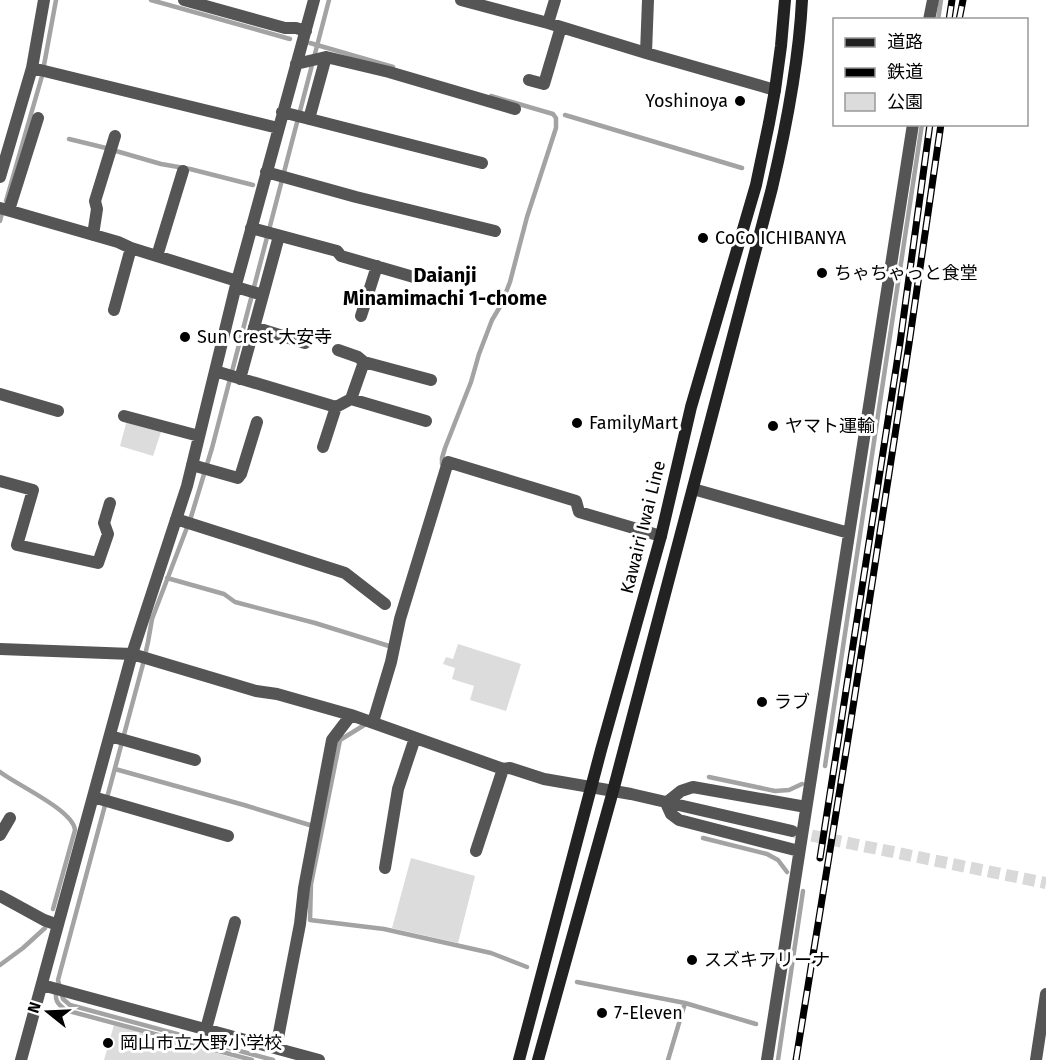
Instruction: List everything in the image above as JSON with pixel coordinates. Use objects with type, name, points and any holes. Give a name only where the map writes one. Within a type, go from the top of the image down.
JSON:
[{"type":"main road","name":"Kawairi Iwai Line","points":[[519,1060],[661,536],[691,407],[756,185],[775,90],[785,0]]},
{"type":"main road","name":"Kawairi Iwai Line","points":[[538,1060],[613,791],[777,168],[797,49],[802,0]]},
{"type":"street","points":[[0,177],[6,134],[39,70],[44,0]]},
{"type":"street","points":[[184,0],[285,28],[306,31]]},
{"type":"street","points":[[229,375],[248,290],[267,232],[271,174],[278,128],[287,113],[301,63],[314,0]]},
{"type":"street","points":[[462,0],[775,90]]},
{"type":"street","points":[[548,23],[555,0]]},
{"type":"street","points":[[646,53],[648,0]]},
{"type":"street","points":[[930,18],[933,0]]},
{"type":"street","points":[[529,80],[544,84],[561,27]]},
{"type":"street","points":[[301,63],[323,58],[389,72],[515,109]]},
{"type":"street","points":[[307,119],[323,58]]},
{"type":"street","points":[[39,70],[278,128]]},
{"type":"street","points":[[287,113],[482,163]]},
{"type":"street","points":[[38,118],[5,209],[118,242],[248,290]]},
{"type":"street","points":[[767,1060],[913,126]]},
{"type":"street","points":[[93,235],[97,209],[95,201],[115,136]]},
{"type":"street","points":[[157,256],[183,171]]},
{"type":"street","points":[[271,174],[495,231]]},
{"type":"street","points":[[267,232],[337,251],[341,256],[417,278]]},
{"type":"street","points":[[21,1060],[46,986],[58,925],[102,799],[141,657],[184,522],[187,486],[195,466],[199,436],[254,327],[248,290],[267,232]]},
{"type":"street","points":[[114,310],[131,248]]},
{"type":"street","points":[[361,316],[377,266]]},
{"type":"street","points":[[254,327],[305,343]]},
{"type":"street","points":[[338,350],[358,357],[364,362],[431,380]]},
{"type":"street","points":[[323,447],[336,407],[351,399],[364,362]]},
{"type":"street","points":[[229,375],[336,407]]},
{"type":"street","points":[[0,394],[58,411]]},
{"type":"street","points":[[351,399],[426,421]]},
{"type":"street","points":[[124,416],[199,436]]},
{"type":"street","points":[[195,466],[238,478],[257,422]]},
{"type":"street","points":[[369,721],[391,662],[400,620],[448,462],[576,501],[579,512],[661,536]]},
{"type":"street","points":[[0,481],[33,490],[17,545],[98,563],[108,534],[104,523],[110,503]]},
{"type":"street","points":[[693,489],[849,533]]},
{"type":"street","points":[[184,522],[345,573],[385,604]]},
{"type":"street","points":[[0,649],[141,657],[256,691],[277,694],[351,714],[503,769],[510,768],[543,779],[613,791],[792,831]]},
{"type":"street","points":[[276,1048],[332,740],[351,714]]},
{"type":"street","points":[[385,868],[398,789],[415,738]]},
{"type":"street","points":[[119,739],[195,760]]},
{"type":"street","points":[[477,851],[503,769]]},
{"type":"street","points":[[666,803],[681,791],[693,787],[806,807]]},
{"type":"street","points":[[102,799],[228,836]]},
{"type":"street","points":[[666,803],[671,814],[679,820],[799,851]]},
{"type":"street","points":[[0,835],[9,818]]},
{"type":"street","points":[[0,896],[58,925]]},
{"type":"street","points":[[206,1029],[235,922]]},
{"type":"street","points":[[46,986],[319,1060]]},
{"type":"street","points":[[1036,1060],[1046,994]]},
{"type":"green space","points":[[127,420],[162,429],[153,456],[120,446]]},
{"type":"green space","points":[[458,644],[521,664],[506,711],[470,700],[474,686],[452,679],[455,668],[443,664],[446,657],[453,659]]},
{"type":"green space","points":[[411,858],[475,876],[458,943],[392,928]]},
{"type":"green space","points":[[114,1025],[241,1060],[104,1060]]},
{"type":"waterway","points":[[6,201],[42,76],[56,0]]},
{"type":"waterway","points":[[151,0],[290,39]]},
{"type":"waterway","points":[[273,1060],[70,1005],[63,999],[58,980],[143,664],[152,619],[191,517],[212,448],[329,0]]},
{"type":"waterway","points":[[938,18],[941,0]]},
{"type":"waterway","points":[[310,43],[393,67]]},
{"type":"waterway","points":[[442,464],[445,448],[471,382],[479,354],[510,282],[527,217],[556,128],[556,118],[553,114],[491,96]]},
{"type":"waterway","points":[[565,115],[742,168]]},
{"type":"waterway","points":[[825,766],[922,126]]},
{"type":"waterway","points":[[69,139],[106,148]]},
{"type":"waterway","points":[[116,151],[253,185]]},
{"type":"waterway","points":[[0,221],[3,209]]},
{"type":"waterway","points":[[167,578],[224,594],[235,602],[389,646]]},
{"type":"waterway","points":[[367,722],[340,740],[311,884],[310,920],[384,929],[491,953],[527,967]]},
{"type":"waterway","points":[[115,769],[313,826]]},
{"type":"waterway","points":[[0,772],[55,806],[72,822],[75,830],[53,909]]},
{"type":"waterway","points":[[709,777],[775,791],[789,790],[802,784]]},
{"type":"waterway","points":[[703,838],[767,854],[778,860],[787,872]]},
{"type":"waterway","points":[[778,1060],[803,891]]},
{"type":"waterway","points":[[0,965],[45,928]]},
{"type":"waterway","points":[[577,982],[685,1003],[756,1024]]},
{"type":"waterway","points":[[56,991],[56,998],[65,1010],[252,1060]]},
{"type":"waterway","points":[[668,1060],[685,1003]]},
{"type":"tunnel","points":[[794,832],[1046,883]]},
{"type":"railway","points":[[949,18],[952,0]]},
{"type":"railway","points":[[959,18],[963,0]]},
{"type":"railway","points":[[820,858],[900,343],[930,126]]},
{"type":"railway","points":[[796,1060],[849,733],[941,126]]},
{"type":"place","name":"Yoshinoya","points":[[740,101]]},
{"type":"place","name":"CoCo ICHIBANYA","points":[[703,238]]},
{"type":"place","name":"ちゃちゃっと食堂","points":[[822,273]]},
{"type":"place","name":"Sun Crest 大安寺","points":[[185,337]]},
{"type":"place","name":"FamilyMart","points":[[577,423]]},
{"type":"place","name":"ヤマト運輸","points":[[773,426]]},
{"type":"place","name":"ラブ","points":[[762,702]]},
{"type":"place","name":"スズキアリーナ","points":[[692,960]]},
{"type":"place","name":"7-Eleven","points":[[602,1013]]},
{"type":"place","name":"岡山市立大野小学校","points":[[108,1043]]},
{"type":"district","name":"Daianji Minamimachi 1-chome","points":[[445,286]]}]
